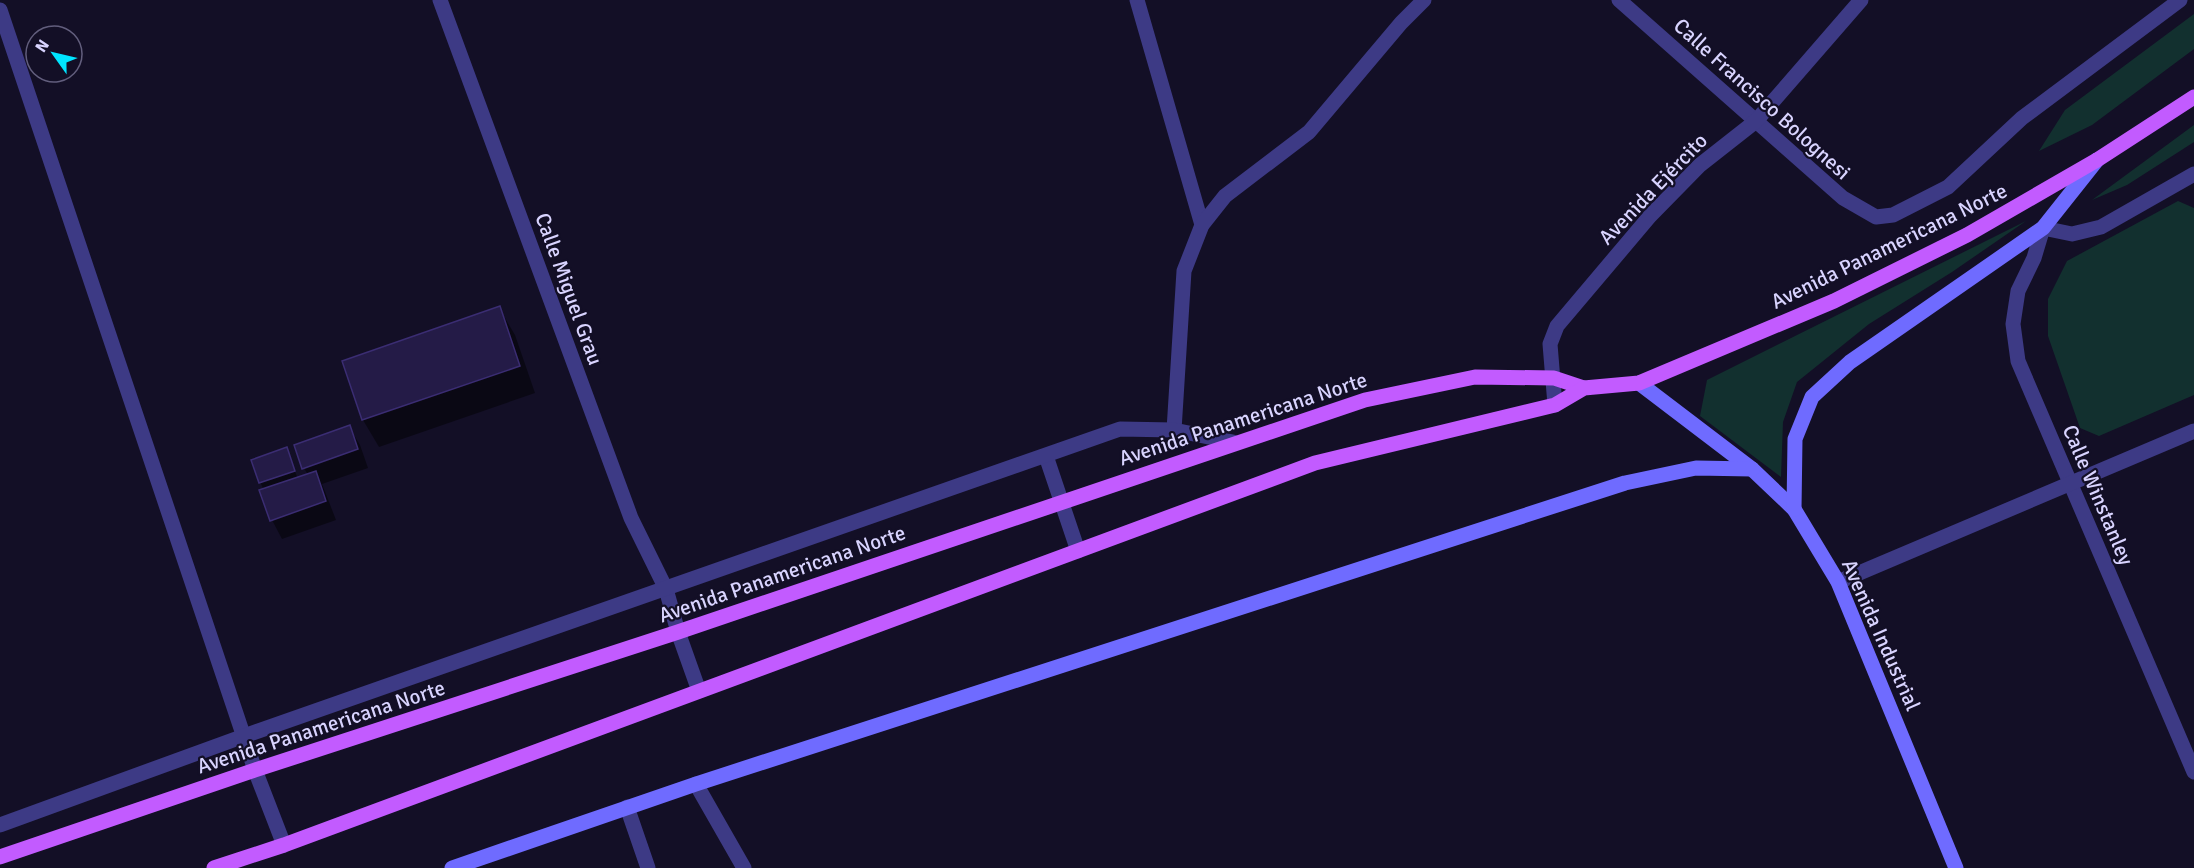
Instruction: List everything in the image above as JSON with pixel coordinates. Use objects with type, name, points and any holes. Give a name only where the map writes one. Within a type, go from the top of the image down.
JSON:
[{"type":"main road","name":"Avenida Panamericana Norte","points":[[0,857],[255,770],[678,632],[1233,442],[1365,400],[1475,376],[1554,378],[1584,388],[1639,383],[1844,296],[1967,235],[2097,160],[2194,97]]},
{"type":"main road","name":"Avenida Panamericana Norte","points":[[214,868],[284,845],[1315,463],[1555,405],[1584,388]]},
{"type":"street","name":"Calle Miguel Grau","points":[[440,0],[631,518],[666,589],[678,632],[699,691]]},
{"type":"street","points":[[1137,0],[1202,225]]},
{"type":"street","points":[[1174,430],[1184,271],[1202,225],[1225,196],[1309,132],[1356,75],[1424,0]]},
{"type":"street","name":"Calle Francisco Bolognesi","points":[[1619,0],[1852,205]]},
{"type":"street","name":"Avenida Ejército","points":[[1555,405],[1550,344],[1557,326],[1650,216],[1700,165],[1756,121],[1861,0]]},
{"type":"street","name":"Avenida Panamericana Norte","points":[[1852,205],[1876,217],[1893,215],[1948,187],[2022,118],[2181,0]]},
{"type":"street","points":[[0,10],[255,770],[284,845]]},
{"type":"street","points":[[1794,509],[1795,439],[1812,397],[1850,362],[2043,228],[2097,160]]},
{"type":"street","points":[[2043,228],[2072,234],[2101,226],[2194,174]]},
{"type":"street","name":"Calle Winstanley","points":[[2043,228],[2034,258],[2018,291],[2013,324],[2018,361],[2194,772]]},
{"type":"street","name":"Avenida Industrial","points":[[1639,383],[1752,469],[1794,509],[1838,582],[1956,868]]},
{"type":"street","points":[[0,825],[244,736],[1120,429],[1174,430],[1233,442]]},
{"type":"street","points":[[1838,582],[2194,431]]},
{"type":"street","points":[[1046,456],[1078,551]]},
{"type":"street","points":[[452,868],[696,784],[1625,483],[1696,468],[1752,469]]},
{"type":"street","points":[[696,784],[744,868]]},
{"type":"street","points":[[627,807],[648,868]]},
{"type":"green space","points":[[2194,14],[2194,49],[2092,125],[2039,151],[2065,110]]},
{"type":"green space","points":[[2194,125],[2194,142],[2127,185],[2092,200]]},
{"type":"green space","points":[[2178,201],[2194,208],[2194,395],[2099,436],[2080,428],[2048,336],[2048,299],[2067,261]]},
{"type":"green space","points":[[2026,221],[1952,272],[1869,324],[1797,382],[1783,422],[1781,477],[1700,416],[1707,380]]},
{"type":"building","points":[[500,306],[520,366],[362,420],[342,361]]},
{"type":"building","points":[[350,425],[358,449],[302,469],[294,445]]},
{"type":"building","points":[[287,447],[295,471],[259,483],[251,460]]},
{"type":"building","points":[[316,471],[326,501],[270,521],[259,490]]}]
